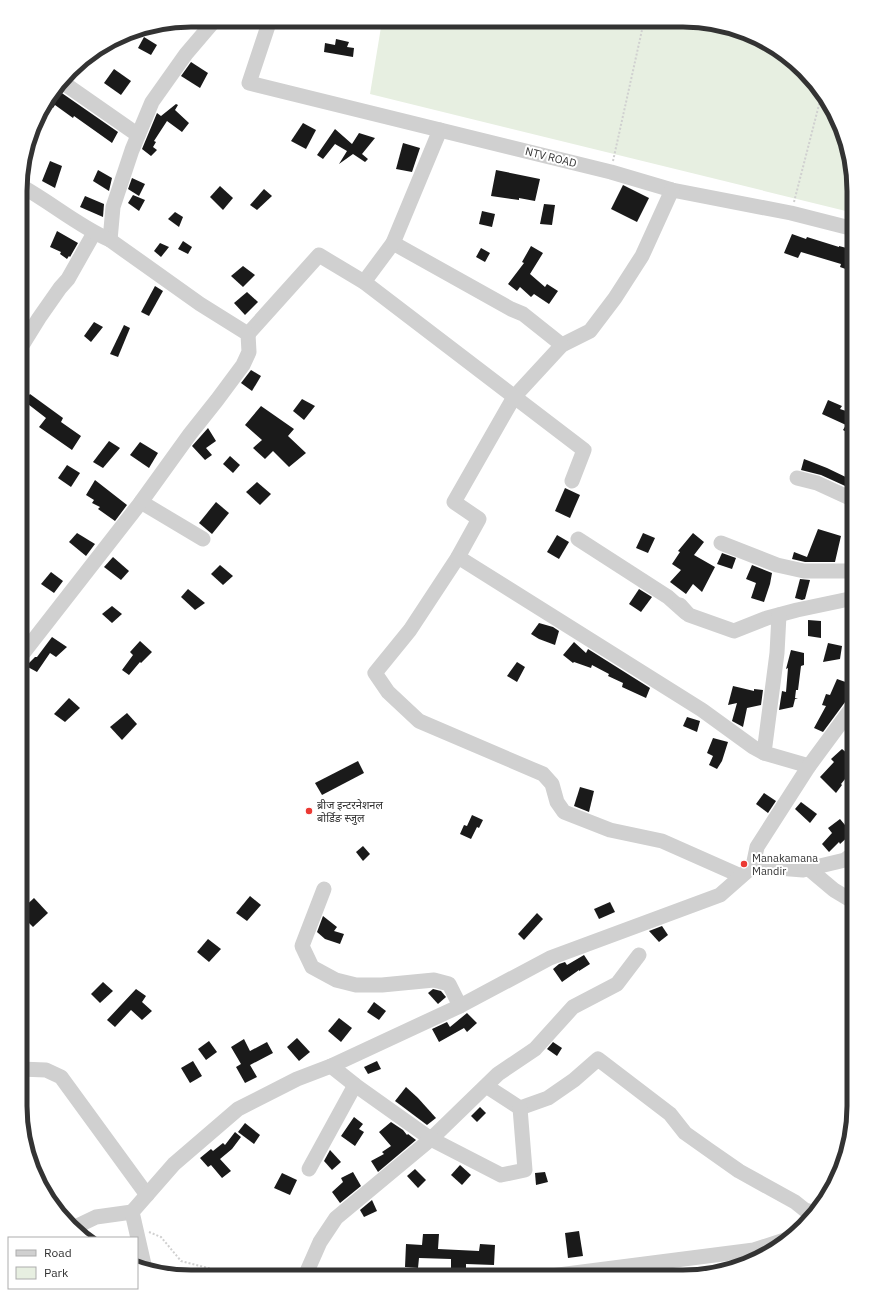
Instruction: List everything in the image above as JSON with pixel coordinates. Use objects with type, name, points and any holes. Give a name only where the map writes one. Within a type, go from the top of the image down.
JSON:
[{"type":"street","points":[[110,240],[113,207],[138,135],[152,102],[186,54],[209,27]]},
{"type":"street","name":"NTV ROAD","points":[[268,27],[249,84],[611,172],[672,190],[791,214],[847,227]]},
{"type":"street","points":[[66,85],[138,135]]},
{"type":"street","points":[[364,282],[393,243],[440,130]]},
{"type":"street","points":[[672,190],[642,256],[615,298],[590,331],[562,345],[514,397],[454,502],[479,519],[458,558],[410,630],[375,673],[388,692],[419,720],[543,774],[552,784],[557,802],[564,812],[610,830],[662,841],[742,876]]},
{"type":"street","points":[[27,193],[94,233],[110,240],[200,304],[248,334]]},
{"type":"street","points":[[27,337],[68,278],[94,233]]},
{"type":"street","points":[[393,243],[511,309],[523,314],[562,345]]},
{"type":"street","points":[[27,648],[142,502],[190,434],[218,400],[249,352],[248,334],[320,255],[364,282],[584,450],[572,481]]},
{"type":"street","points":[[797,478],[816,483],[847,497]]},
{"type":"street","points":[[142,502],[203,539]]},
{"type":"street","points":[[578,539],[668,597],[684,610],[734,631],[779,615],[847,600]]},
{"type":"street","points":[[721,543],[777,564],[804,571],[847,571]]},
{"type":"street","points":[[458,558],[702,710],[753,747],[764,753],[809,766]]},
{"type":"street","points":[[764,753],[777,654],[779,615]]},
{"type":"street","points":[[138,1237],[134,1219],[147,1195],[174,1164],[238,1109],[297,1079],[331,1066],[460,1006],[550,958],[720,895],[753,866],[757,847],[809,766],[847,714]]},
{"type":"street","points":[[753,866],[803,870],[847,858]]},
{"type":"street","points":[[808,869],[834,890],[847,898]]},
{"type":"street","points":[[324,888],[302,946],[312,967],[336,980],[356,985],[382,986],[434,980],[449,984],[460,1006]]},
{"type":"street","points":[[308,1270],[320,1242],[336,1218],[431,1139],[498,1074],[535,1049],[573,1007],[617,984],[639,955]]},
{"type":"street","points":[[520,1108],[548,1098],[574,1080],[598,1059],[670,1114],[685,1133],[739,1171],[809,1211]]},
{"type":"street","points":[[331,1066],[431,1139],[501,1174],[525,1170],[520,1108]]},
{"type":"street","points":[[27,1069],[46,1070],[61,1077],[147,1195]]},
{"type":"street","points":[[309,1169],[355,1085]]},
{"type":"street","points":[[486,1086],[520,1108]]},
{"type":"street","points":[[79,1225],[96,1217],[134,1219]]},
{"type":"street","points":[[138,1237],[144,1263]]},
{"type":"street","points":[[609,1270],[753,1254]]},
{"type":"path","points":[[611,172],[643,27]]},
{"type":"path","points":[[791,214],[820,101]]},
{"type":"path","points":[[134,1219],[161,1237],[181,1261],[216,1270]]},
{"type":"green space","points":[[381,27],[694,27],[715,30],[746,39],[765,49],[783,61],[799,75],[813,91],[835,128],[844,159],[847,180],[847,211],[370,94]]},
{"type":"building","points":[[144,37],[157,45],[151,55],[138,48]]},
{"type":"building","points":[[336,39],[349,42],[347,47],[354,48],[353,57],[324,52],[325,43],[335,45]]},
{"type":"building","points":[[191,62],[208,73],[200,88],[181,76]]},
{"type":"building","points":[[114,69],[131,81],[121,95],[104,83]]},
{"type":"building","points":[[60,92],[118,132],[112,143],[74,116],[73,118],[55,105],[53,108],[51,107]]},
{"type":"building","points":[[176,104],[178,105],[175,110],[189,123],[182,132],[167,121],[154,141],[156,142],[153,147],[157,150],[151,156],[142,149],[157,113],[161,116]]},
{"type":"building","points":[[303,123],[316,130],[306,149],[291,141]]},
{"type":"building","points":[[335,129],[352,144],[359,133],[375,138],[362,154],[368,159],[365,162],[353,154],[339,164],[347,151],[335,144],[323,159],[317,155]]},
{"type":"building","points":[[403,143],[420,148],[412,172],[396,169]]},
{"type":"building","points":[[50,161],[62,166],[55,188],[42,181]]},
{"type":"building","points":[[98,170],[112,178],[109,191],[93,181]]},
{"type":"building","points":[[496,170],[540,179],[535,201],[491,196]]},
{"type":"building","points":[[132,178],[145,184],[139,196],[128,189]]},
{"type":"building","points":[[623,185],[649,198],[637,222],[611,209]]},
{"type":"building","points":[[220,186],[233,198],[223,210],[210,197]]},
{"type":"building","points":[[264,189],[272,196],[257,210],[250,205]]},
{"type":"building","points":[[133,195],[145,200],[139,211],[128,203]]},
{"type":"building","points":[[85,196],[104,204],[103,217],[80,207]]},
{"type":"building","points":[[544,204],[555,205],[552,225],[540,224]]},
{"type":"building","points":[[482,211],[495,214],[492,227],[479,224]]},
{"type":"building","points":[[175,212],[183,217],[179,227],[168,219]]},
{"type":"building","points":[[57,231],[78,243],[70,257],[69,256],[67,259],[60,254],[61,252],[50,247]]},
{"type":"building","points":[[792,234],[806,239],[807,237],[847,248],[847,270],[840,267],[841,264],[801,252],[798,258],[784,253]]},
{"type":"building","points":[[183,241],[192,247],[188,254],[178,249]]},
{"type":"building","points":[[160,243],[169,247],[161,257],[154,251]]},
{"type":"building","points":[[531,246],[543,253],[530,274],[545,287],[547,284],[558,291],[549,304],[534,294],[531,297],[520,287],[517,291],[508,284],[524,263],[522,262]]},
{"type":"building","points":[[481,248],[490,253],[485,262],[476,257]]},
{"type":"building","points":[[243,266],[255,275],[243,287],[231,276]]},
{"type":"building","points":[[155,286],[163,291],[149,316],[141,312]]},
{"type":"building","points":[[247,292],[258,302],[245,315],[234,303]]},
{"type":"building","points":[[94,322],[103,327],[91,342],[84,336]]},
{"type":"building","points":[[124,325],[130,328],[118,357],[110,354]]},
{"type":"building","points":[[251,370],[261,376],[252,391],[241,383]]},
{"type":"building","points":[[30,394],[63,418],[61,422],[81,436],[72,450],[39,427],[46,418],[27,403],[27,398]]},
{"type":"building","points":[[302,399],[315,406],[304,420],[293,411]]},
{"type":"building","points":[[828,400],[842,406],[840,409],[847,411],[847,432],[843,430],[846,425],[822,414]]},
{"type":"building","points":[[261,406],[294,429],[288,436],[306,453],[289,467],[273,451],[265,459],[253,448],[262,440],[245,425]]},
{"type":"building","points":[[208,428],[216,441],[206,448],[212,455],[205,460],[192,446]]},
{"type":"building","points":[[109,441],[120,448],[103,468],[93,462]]},
{"type":"building","points":[[140,442],[158,453],[149,468],[130,455]]},
{"type":"building","points":[[230,456],[240,465],[233,473],[223,464]]},
{"type":"building","points":[[804,459],[847,478],[847,487],[821,475],[801,470]]},
{"type":"building","points":[[67,465],[80,473],[71,487],[58,478]]},
{"type":"building","points":[[95,480],[127,505],[115,521],[98,509],[100,507],[92,503],[94,500],[86,495]]},
{"type":"building","points":[[257,482],[271,494],[260,505],[246,492]]},
{"type":"building","points":[[565,488],[580,495],[570,518],[555,511]]},
{"type":"building","points":[[216,502],[229,513],[212,534],[199,523]]},
{"type":"building","points":[[818,529],[841,536],[835,562],[805,562],[792,559],[794,552],[807,557]]},
{"type":"building","points":[[77,533],[95,544],[86,556],[69,542]]},
{"type":"building","points":[[643,533],[655,538],[648,553],[636,548]]},
{"type":"building","points":[[693,533],[704,542],[694,555],[715,567],[702,592],[693,584],[686,594],[670,582],[681,570],[672,564],[680,552],[678,551]]},
{"type":"building","points":[[557,535],[569,542],[559,559],[547,552]]},
{"type":"building","points":[[722,553],[736,558],[732,569],[717,564]]},
{"type":"building","points":[[113,557],[129,571],[121,580],[104,567]]},
{"type":"building","points":[[220,565],[233,576],[223,585],[211,574]]},
{"type":"building","points":[[752,565],[772,573],[764,602],[751,598],[756,583],[746,579]]},
{"type":"building","points":[[51,572],[63,581],[54,593],[41,584]]},
{"type":"building","points":[[800,579],[810,580],[805,599],[802,600],[795,598]]},
{"type":"building","points":[[188,589],[205,603],[195,610],[181,597]]},
{"type":"building","points":[[639,589],[652,597],[641,612],[629,604]]},
{"type":"building","points":[[112,606],[122,614],[112,623],[102,614]]},
{"type":"building","points":[[808,620],[821,621],[821,638],[808,636]]},
{"type":"building","points":[[539,623],[553,627],[559,631],[555,645],[539,639],[531,634]]},
{"type":"building","points":[[52,637],[67,647],[56,657],[50,653],[37,672],[27,667],[27,665],[35,657],[37,657]]},
{"type":"building","points":[[140,641],[152,652],[141,663],[140,662],[129,675],[122,670],[133,655],[130,652]]},
{"type":"building","points":[[574,642],[586,653],[588,649],[650,688],[646,698],[622,687],[623,683],[608,676],[609,674],[592,665],[591,668],[574,662],[573,663],[563,655]]},
{"type":"building","points":[[828,643],[842,646],[840,659],[823,662]]},
{"type":"building","points":[[791,650],[804,653],[804,665],[801,666],[798,690],[796,690],[795,698],[798,698],[795,699],[793,707],[779,710],[782,691],[786,692],[788,668],[786,669]]},
{"type":"building","points":[[517,662],[525,667],[517,682],[507,676]]},
{"type":"building","points":[[837,679],[847,683],[847,699],[823,732],[814,728],[826,706],[822,705],[826,694],[830,695]]},
{"type":"building","points":[[733,686],[754,691],[754,689],[763,690],[761,705],[747,708],[743,727],[732,721],[737,703],[728,705]]},
{"type":"building","points":[[69,698],[80,708],[65,722],[54,714]]},
{"type":"building","points":[[127,713],[137,724],[122,740],[110,727]]},
{"type":"building","points":[[687,717],[700,721],[697,732],[683,726]]},
{"type":"building","points":[[713,738],[728,742],[722,761],[717,769],[709,765],[713,756],[707,753]]},
{"type":"building","points":[[842,749],[847,753],[847,777],[836,793],[820,777],[834,762],[831,759]]},
{"type":"building","points":[[358,761],[364,773],[322,795],[315,783]]},
{"type":"building","points":[[580,787],[594,791],[589,812],[574,806]]},
{"type":"building","points":[[764,793],[776,801],[768,813],[756,804]]},
{"type":"building","points":[[801,802],[817,814],[810,823],[795,809]]},
{"type":"building","points":[[472,815],[483,820],[479,828],[477,827],[471,839],[460,834],[464,825],[467,826]]},
{"type":"building","points":[[840,819],[845,825],[847,823],[847,838],[840,844],[839,842],[829,852],[822,844],[832,833],[828,828]]},
{"type":"building","points":[[363,846],[370,854],[363,861],[356,852]]},
{"type":"building","points":[[250,896],[261,905],[247,921],[236,913]]},
{"type":"building","points":[[34,898],[48,913],[33,927],[27,921],[27,904]]},
{"type":"building","points":[[610,902],[615,912],[599,919],[594,909]]},
{"type":"building","points":[[537,913],[543,919],[524,940],[518,934]]},
{"type":"building","points":[[323,916],[337,927],[334,931],[344,934],[340,944],[325,939],[317,932]]},
{"type":"building","points":[[662,926],[668,935],[659,942],[649,931]]},
{"type":"building","points":[[208,939],[221,949],[209,962],[197,952]]},
{"type":"building","points":[[584,955],[590,964],[562,982],[553,969],[559,964],[565,962],[567,965]]},
{"type":"building","points":[[103,982],[113,991],[100,1003],[91,994]]},
{"type":"building","points":[[136,989],[146,996],[142,1002],[152,1011],[142,1020],[131,1010],[115,1027],[107,1020]]},
{"type":"building","points":[[433,989],[441,991],[446,997],[438,1004],[428,993]]},
{"type":"building","points":[[374,1002],[386,1011],[379,1020],[367,1012]]},
{"type":"building","points":[[467,1013],[477,1023],[467,1032],[464,1028],[439,1042],[432,1029],[447,1022],[450,1027]]},
{"type":"building","points":[[339,1018],[352,1028],[341,1042],[328,1031]]},
{"type":"building","points":[[297,1038],[310,1052],[299,1061],[287,1047]]},
{"type":"building","points":[[244,1039],[250,1051],[267,1042],[273,1053],[250,1065],[257,1077],[245,1083],[236,1067],[241,1064],[231,1047]]},
{"type":"building","points":[[209,1041],[217,1052],[206,1060],[198,1049]]},
{"type":"building","points":[[553,1042],[562,1048],[557,1056],[547,1049]]},
{"type":"building","points":[[193,1061],[202,1076],[190,1083],[181,1068]]},
{"type":"building","points":[[377,1061],[381,1069],[368,1074],[364,1067]]},
{"type":"building","points":[[406,1087],[436,1118],[427,1125],[395,1101]]},
{"type":"building","points":[[480,1107],[486,1113],[477,1122],[471,1116]]},
{"type":"building","points":[[354,1117],[363,1124],[359,1129],[364,1132],[355,1146],[341,1136]]},
{"type":"building","points":[[391,1122],[403,1130],[407,1135],[408,1134],[416,1140],[378,1172],[371,1161],[384,1154],[382,1152],[391,1146],[379,1132]]},
{"type":"building","points":[[245,1123],[260,1135],[254,1144],[238,1132]]},
{"type":"building","points":[[235,1132],[241,1137],[232,1149],[220,1159],[231,1171],[222,1178],[211,1165],[208,1167],[200,1158],[211,1149],[213,1151],[223,1143],[225,1145]]},
{"type":"building","points":[[330,1150],[341,1162],[332,1170],[324,1161]]},
{"type":"building","points":[[460,1165],[471,1175],[462,1185],[451,1175]]},
{"type":"building","points":[[415,1169],[426,1180],[418,1188],[407,1176]]},
{"type":"building","points":[[353,1172],[361,1186],[340,1203],[332,1192],[343,1182],[341,1178]]},
{"type":"building","points":[[545,1172],[548,1182],[536,1185],[535,1173]]},
{"type":"building","points":[[282,1173],[297,1180],[290,1195],[274,1188]]},
{"type":"building","points":[[372,1200],[377,1211],[364,1217],[360,1210]]},
{"type":"building","points":[[579,1231],[583,1256],[568,1258],[565,1233]]},
{"type":"building","points":[[423,1234],[439,1234],[438,1249],[479,1251],[480,1244],[495,1245],[494,1265],[466,1264],[466,1270],[451,1270],[451,1259],[419,1258],[418,1268],[405,1267],[406,1244],[422,1245]]},
{"type":"place","name":"ब्रीज इन्टरनेशनल बोर्डिङ स्जुल","points":[[309,811]]},
{"type":"place","name":"Manakamana Mandir","points":[[744,864]]}]
